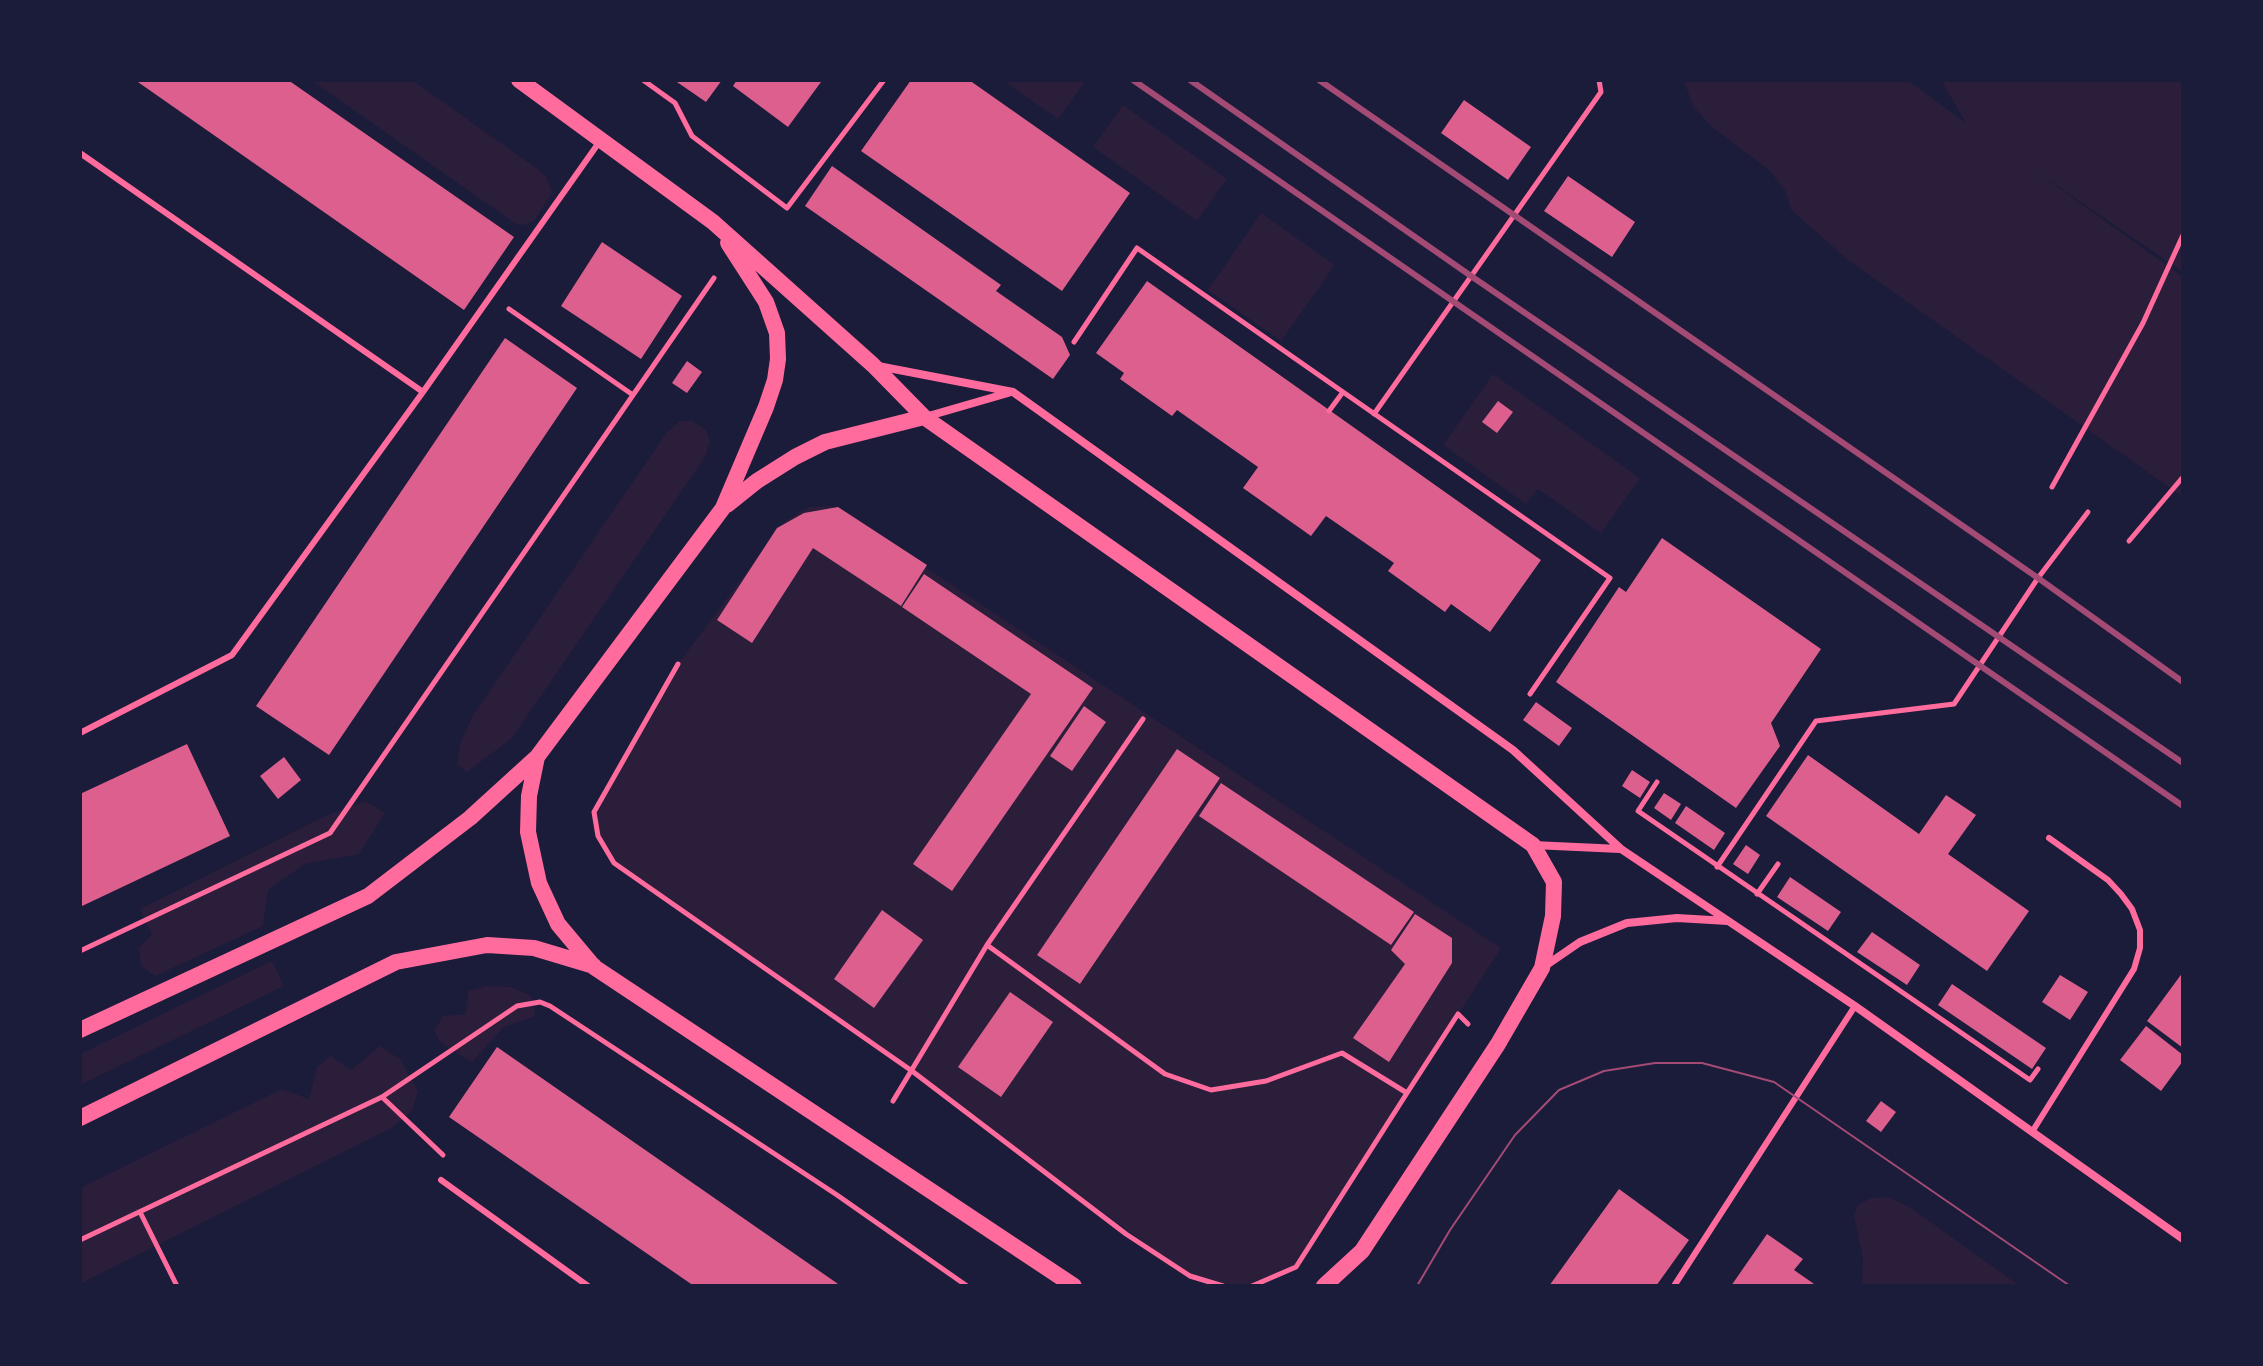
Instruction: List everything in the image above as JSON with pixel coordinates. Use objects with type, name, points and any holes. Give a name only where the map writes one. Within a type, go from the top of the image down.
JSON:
[{"type":"main road","points":[[519,80],[713,222],[873,365],[924,417],[1533,845],[1554,882],[1553,916],[1542,968],[1498,1044],[1362,1251],[1343,1286]]},
{"type":"main road","points":[[80,1030],[368,896],[470,818],[537,757],[723,508],[766,407],[778,359],[777,333],[766,302],[713,222]]},
{"type":"main road","points":[[723,508],[757,481],[825,442],[924,417]]},
{"type":"main road","points":[[537,757],[529,796],[528,832],[539,883],[558,924],[594,967]]},
{"type":"main road","points":[[80,1118],[396,962],[487,945],[534,948],[594,967],[1074,1286]]},
{"type":"main road","points":[[1324,1286],[1362,1251]]},
{"type":"street","points":[[873,365],[1013,392],[1513,750],[1621,849],[1855,1006],[2183,1239]]},
{"type":"street","points":[[924,417],[1013,392]]},
{"type":"street","points":[[1533,845],[1621,849]]},
{"type":"street","points":[[1542,968],[1580,942],[1627,923],[1677,918],[1729,921]]},
{"type":"lane","points":[[80,733],[232,655],[600,141]]},
{"type":"lane","points":[[80,153],[423,392]]},
{"type":"lane","points":[[2032,1132],[2134,969],[2140,948],[2140,930],[2132,909],[2121,894],[2108,880],[2049,838]]},
{"type":"lane","points":[[1674,1286],[1855,1006]]},
{"type":"lane","points":[[441,1180],[588,1286]]},
{"type":"path","points":[[643,80],[675,103],[692,136],[787,208],[884,80]]},
{"type":"path","points":[[1374,414],[1601,92],[1599,80]]},
{"type":"path","points":[[2052,487],[2143,323],[2183,235]]},
{"type":"path","points":[[1074,342],[1137,248],[1610,578],[1530,694]]},
{"type":"path","points":[[80,951],[330,833],[716,275]]},
{"type":"path","points":[[491,297],[633,395]]},
{"type":"path","points":[[1329,411],[1343,392]]},
{"type":"path","points":[[2129,541],[2183,477]]},
{"type":"path","points":[[1717,867],[1816,721],[1954,704],[2038,578],[2088,512]]},
{"type":"path","points":[[678,664],[594,812],[598,836],[614,863],[912,1071],[1126,1234],[1190,1276],[1223,1286]]},
{"type":"path","points":[[893,1101],[987,945],[1143,719]]},
{"type":"path","points":[[1657,782],[1638,811],[2030,1080]]},
{"type":"path","points":[[1757,894],[1778,864]]},
{"type":"path","points":[[987,945],[1165,1074],[1211,1090],[1266,1081],[1342,1053],[1407,1093]]},
{"type":"path","points":[[80,1240],[382,1097],[517,1006],[540,1002],[837,1195],[967,1286]]},
{"type":"path","points":[[1252,1286],[1296,1267],[1458,1014],[1468,1024]]},
{"type":"path","points":[[382,1097],[445,1157],[441,1180]]},
{"type":"path","points":[[140,1212],[177,1286]]},
{"type":"shaded area","points":[[311,80],[412,80],[539,170],[547,178],[552,193],[534,221],[525,225],[516,224]]},
{"type":"shaded area","points":[[1002,80],[1086,80],[1058,119]]},
{"type":"shaded area","points":[[1686,80],[1907,80],[1966,123],[1941,80],[2183,80],[2183,272],[2031,168],[2183,277],[2183,497],[1848,260],[1791,210],[1786,192],[1769,170],[1711,126],[1693,106]]},
{"type":"shaded area","points":[[1123,105],[1227,179],[1197,221],[1093,147]]},
{"type":"shaded area","points":[[1261,213],[1335,265],[1281,341],[1208,290]]},
{"type":"shaded area","points":[[1493,374],[1640,478],[1601,533],[1538,489],[1526,504],[1443,445]]},
{"type":"shaded area","points":[[680,421],[693,421],[706,430],[710,441],[705,457],[512,738],[467,772],[457,765],[460,744],[472,717],[667,432]]},
{"type":"shaded area","points":[[832,506],[1501,948],[1296,1267],[1252,1286],[1223,1286],[1190,1276],[912,1072],[614,863],[598,836],[594,812],[678,664],[784,522],[809,507]]},
{"type":"shaded area","points":[[366,801],[385,813],[359,854],[305,864],[268,890],[263,926],[155,976],[141,966],[139,948],[152,934],[140,909],[325,816]]},
{"type":"shaded area","points":[[272,961],[284,986],[80,1085],[80,1054]]},
{"type":"shaded area","points":[[488,986],[511,987],[531,996],[535,1016],[504,1027],[472,1062],[441,1043],[434,1031],[443,1016],[466,1014],[468,991]]},
{"type":"shaded area","points":[[380,1046],[400,1059],[418,1091],[412,1111],[390,1129],[80,1284],[80,1188],[282,1089],[309,1099],[317,1067],[331,1056],[351,1070]]},
{"type":"shaded area","points":[[1888,1197],[1911,1208],[2020,1286],[1862,1286],[1863,1258],[1854,1216],[1858,1205],[1871,1198]]},
{"type":"building","points":[[135,80],[288,80],[514,237],[464,310]]},
{"type":"building","points":[[674,80],[722,80],[706,102]]},
{"type":"building","points":[[737,80],[821,82],[788,127],[733,86]]},
{"type":"building","points":[[911,80],[969,80],[1130,193],[1062,291],[861,151]]},
{"type":"building","points":[[1464,100],[1531,147],[1508,180],[1441,133]]},
{"type":"building","points":[[832,166],[1001,285],[996,291],[1062,337],[1070,355],[1053,379],[805,206]]},
{"type":"building","points":[[1568,176],[1635,222],[1612,257],[1544,211]]},
{"type":"building","points":[[602,242],[682,296],[641,359],[561,306]]},
{"type":"building","points":[[1147,281],[1541,560],[1490,632],[1451,604],[1445,612],[1388,571],[1394,563],[1326,516],[1311,536],[1243,488],[1258,467],[1177,410],[1172,416],[1120,379],[1124,373],[1096,353]]},
{"type":"building","points":[[505,338],[577,388],[329,755],[256,706]]},
{"type":"building","points":[[687,361],[702,372],[687,393],[672,383]]},
{"type":"building","points":[[1498,401],[1513,412],[1497,433],[1482,422]]},
{"type":"building","points":[[838,507],[927,565],[901,606],[813,548],[752,643],[717,620],[777,528],[804,513]]},
{"type":"building","points":[[1662,538],[1821,649],[1771,723],[1780,746],[1736,808],[1556,682],[1619,587],[1626,592]]},
{"type":"building","points":[[924,574],[1093,688],[952,891],[913,864],[1031,694],[902,607]]},
{"type":"building","points":[[1536,702],[1572,728],[1559,746],[1523,720]]},
{"type":"building","points":[[1084,706],[1106,722],[1072,771],[1050,756]]},
{"type":"building","points":[[187,744],[230,836],[80,907],[80,794]]},
{"type":"building","points":[[1177,749],[1220,778],[1080,984],[1037,955]]},
{"type":"building","points":[[1808,755],[1919,834],[1946,795],[1976,815],[1948,854],[2029,911],[1987,971],[1766,816]]},
{"type":"building","points":[[284,757],[301,780],[278,799],[260,776]]},
{"type":"building","points":[[1632,770],[1650,782],[1640,798],[1622,786]]},
{"type":"building","points":[[1221,783],[1414,912],[1391,945],[1199,816]]},
{"type":"building","points":[[1664,793],[1681,804],[1671,820],[1654,808]]},
{"type":"building","points":[[1686,806],[1725,833],[1714,850],[1675,823]]},
{"type":"building","points":[[1746,845],[1760,855],[1748,874],[1733,864]]},
{"type":"building","points":[[1790,877],[1841,912],[1828,931],[1777,897]]},
{"type":"building","points":[[882,910],[923,940],[874,1008],[834,979]]},
{"type":"building","points":[[1415,914],[1452,938],[1452,963],[1389,1062],[1353,1038],[1405,964],[1391,950]]},
{"type":"building","points":[[1872,932],[1920,965],[1907,985],[1857,952]]},
{"type":"building","points":[[2183,972],[2183,1048],[2147,1021]]},
{"type":"building","points":[[2060,975],[2088,992],[2070,1020],[2042,1002]]},
{"type":"building","points":[[1952,984],[2046,1048],[2032,1069],[1938,1005]]},
{"type":"building","points":[[1010,992],[1053,1022],[1001,1097],[958,1067]]},
{"type":"building","points":[[2146,1026],[2183,1055],[2183,1061],[2161,1091],[2120,1060]]},
{"type":"building","points":[[497,1047],[841,1286],[694,1286],[449,1117]]},
{"type":"building","points":[[1881,1101],[1896,1112],[1881,1132],[1866,1121]]},
{"type":"building","points":[[1619,1189],[1689,1240],[1656,1286],[1549,1286]]},
{"type":"building","points":[[1767,1234],[1803,1259],[1794,1270],[1817,1286],[1731,1286]]},
{"type":"tram line","points":[[1417,1286],[1450,1230],[1515,1135],[1559,1090],[1604,1071],[1655,1063],[1702,1063],[1774,1082],[2070,1286]]},
{"type":"railway","points":[[1133,80],[2183,806]]},
{"type":"railway","points":[[1190,80],[2183,763]]},
{"type":"railway","points":[[1319,80],[2038,578],[2183,682]]}]
